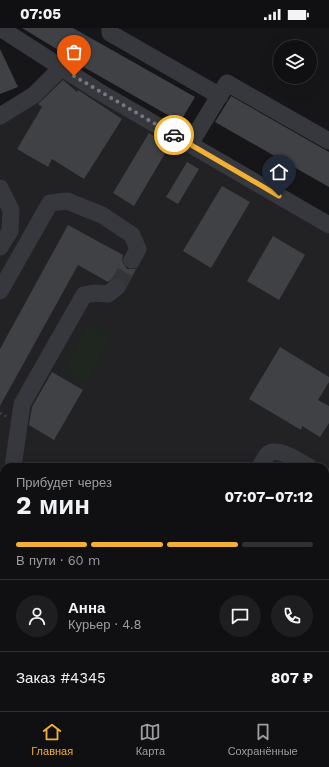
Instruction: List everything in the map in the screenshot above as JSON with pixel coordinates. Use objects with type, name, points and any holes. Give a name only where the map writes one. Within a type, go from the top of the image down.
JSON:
[{"type":"street","points":[[0,28],[61,68],[329,225]]},
{"type":"street","points":[[110,28],[110,33],[220,96]]},
{"type":"street","points":[[0,116],[34,95],[61,68]]},
{"type":"street","points":[[190,144],[227,83],[329,141]]},
{"type":"street","points":[[0,188],[11,210],[10,231],[0,247]]},
{"type":"street","points":[[0,291],[50,203],[68,202],[102,215],[132,235],[138,250],[132,260]]},
{"type":"street","points":[[14,463],[22,404],[84,295],[96,293],[108,294],[117,287]]},
{"type":"street","points":[[263,463],[269,453],[274,452],[290,456],[302,463]]},
{"type":"shaded area","points":[[58,73],[190,153],[329,234],[329,463],[0,463],[0,121]]},
{"type":"shaded area","points":[[90,323],[112,336],[85,384],[63,371]]},
{"type":"building","points":[[22,28],[73,28],[195,97],[180,122],[59,53],[60,51]]},
{"type":"building","points":[[0,49],[18,87],[0,94]]},
{"type":"building","points":[[63,80],[77,92],[78,90],[122,119],[84,179],[52,159],[48,167],[17,149],[42,107],[38,104]]},
{"type":"building","points":[[231,96],[329,152],[329,187],[215,122]]},
{"type":"building","points":[[149,133],[170,145],[134,206],[113,193]]},
{"type":"building","points":[[187,162],[199,169],[178,204],[166,197]]},
{"type":"building","points":[[222,186],[250,202],[211,268],[183,251]]},
{"type":"building","points":[[68,225],[123,255],[122,261],[127,269],[136,269],[127,286],[121,278],[115,277],[108,282],[78,265],[0,406],[0,349]]},
{"type":"building","points":[[273,236],[305,255],[279,300],[247,281]]},
{"type":"building","points":[[280,347],[329,377],[329,382],[318,400],[329,406],[329,423],[320,437],[302,426],[301,430],[249,399]]},
{"type":"building","points":[[52,372],[83,390],[54,440],[29,425],[32,407]]},
{"type":"tunnel","points":[[117,287],[132,260]]},
{"type":"way so far","points":[[74,76],[174,135]]},
{"type":"route","points":[[174,135],[279,196]]}]
